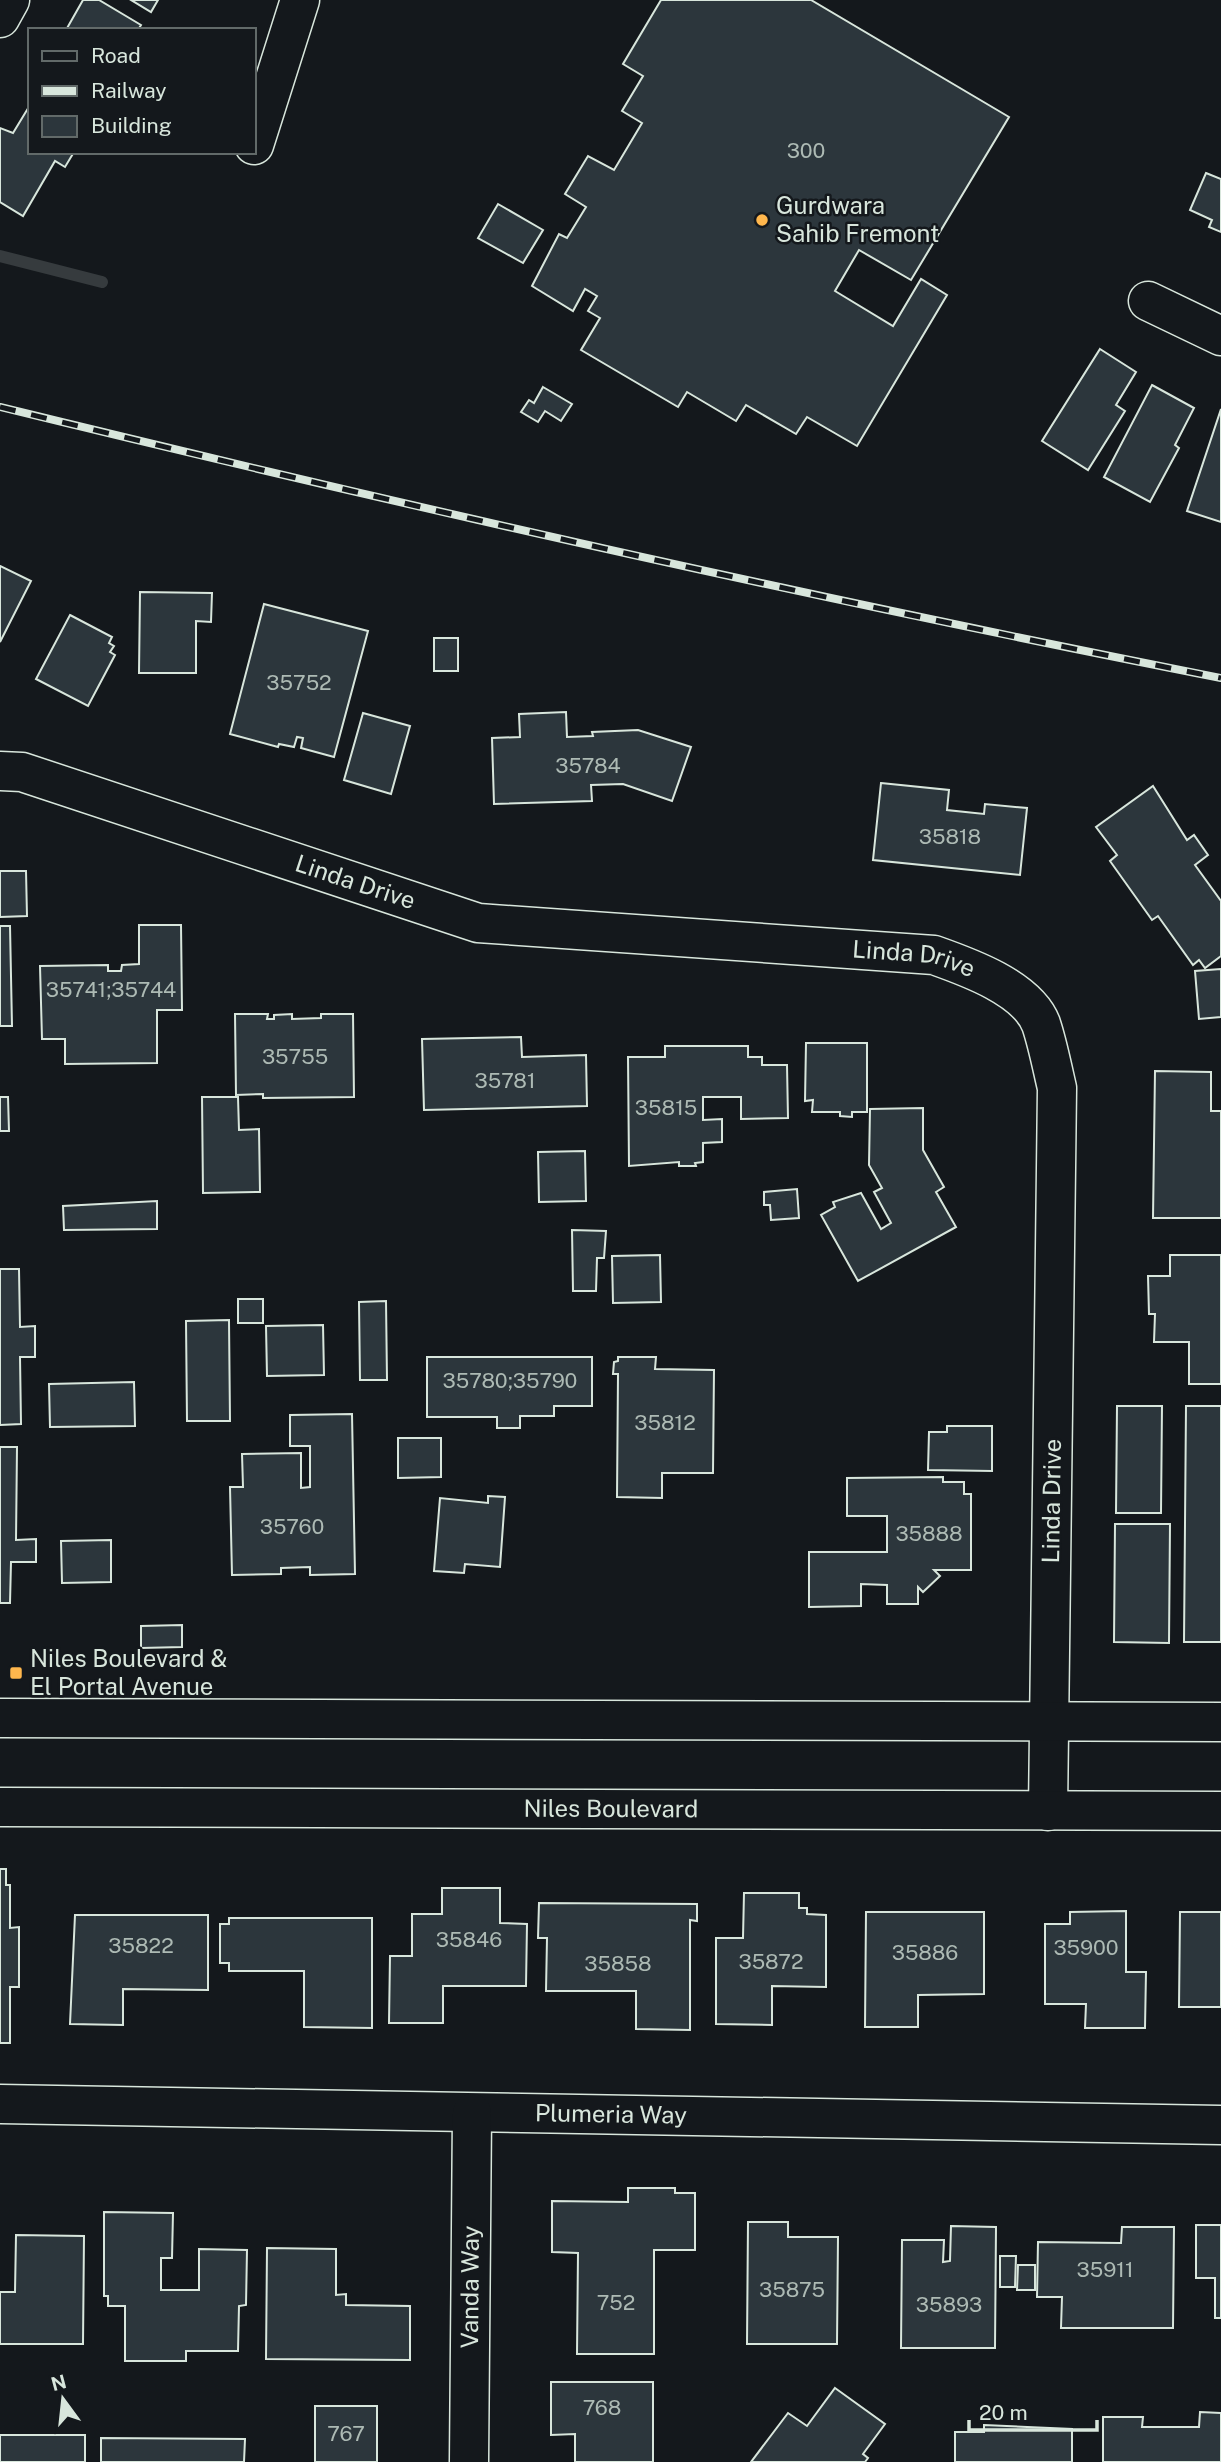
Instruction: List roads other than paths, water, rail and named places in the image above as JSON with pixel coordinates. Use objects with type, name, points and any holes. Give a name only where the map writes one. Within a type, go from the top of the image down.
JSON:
[{"type":"street","points":[[0,18],[10,0]]},
{"type":"street","points":[[256,139],[300,0]]},
{"type":"street","points":[[1148,301],[1221,336]]},
{"type":"street","name":"Linda Drive","points":[[0,771],[22,772],[478,923],[934,955],[982,972],[1015,993],[1040,1021],[1058,1088],[1048,1811]]},
{"type":"street","points":[[0,1718],[1221,1722]]},
{"type":"street","name":"Niles Boulevard","points":[[0,1807],[1221,1811]]},
{"type":"street","name":"Plumeria Way","points":[[0,2104],[1221,2124]]},
{"type":"street","name":"Vanda Way","points":[[469,2462],[472,2113]]},
{"type":"waterway","points":[[0,256],[102,282]]},
{"type":"railway","points":[[0,407],[609,550],[1221,678]]},
{"type":"place","name":"Gurdwara Sahib Fremont","points":[[762,220]]},
{"type":"place","name":"Niles Boulevard & El Portal Avenue","points":[[16,1673]]}]
